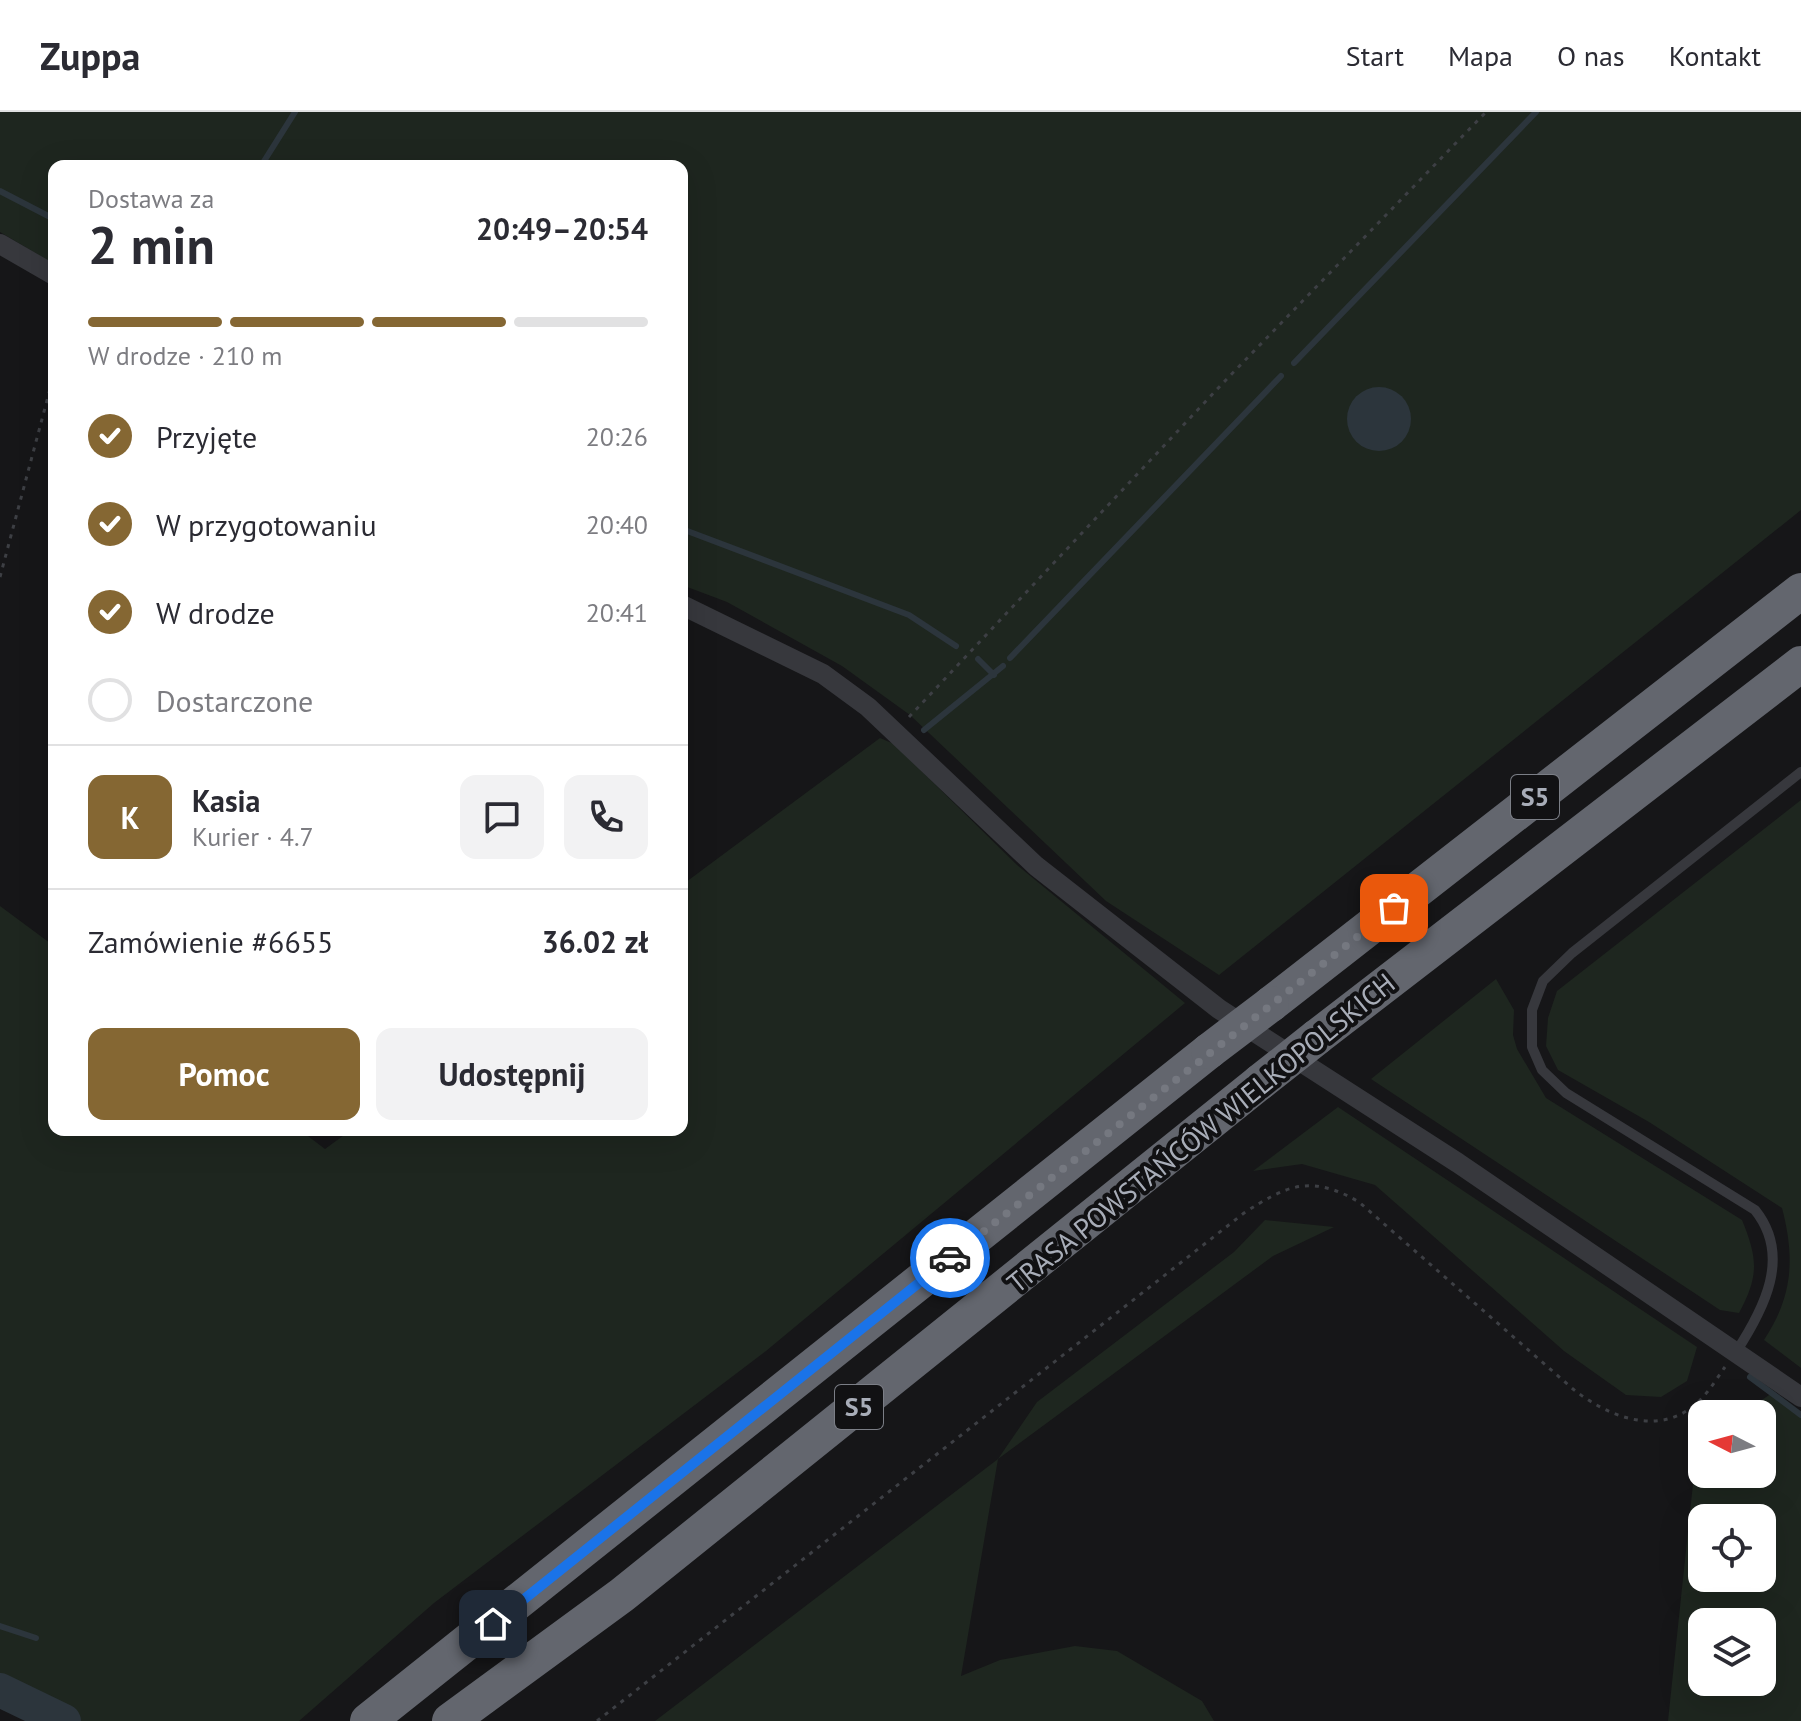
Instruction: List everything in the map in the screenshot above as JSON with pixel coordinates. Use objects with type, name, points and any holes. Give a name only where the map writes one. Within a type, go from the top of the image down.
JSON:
[{"type":"highway","name":"TRASA POWSTAŃCÓW WIELKOPOLSKICH","points":[[368,1721],[1209,1051],[1801,591]]},
{"type":"highway","name":"TRASA POWSTAŃCÓW WIELKOPOLSKICH","points":[[450,1721],[622,1595],[1260,1082],[1801,664]]},
{"type":"street","points":[[0,244],[48,272]]},
{"type":"street","points":[[688,608],[823,674],[895,731],[1036,866],[1219,1009],[1458,1163],[1801,1397]]},
{"type":"lane","points":[[1736,1352],[1762,1311],[1772,1278],[1772,1246],[1763,1220],[1755,1210],[1604,1118],[1548,1078],[1532,1047],[1532,1010],[1543,981],[1572,953],[1801,772]]},
{"type":"path","points":[[895,731],[1222,384],[1486,112]]},
{"type":"path","points":[[0,577],[48,397]]},
{"type":"path","points":[[597,1721],[1226,1227],[1280,1190],[1299,1184],[1315,1186],[1345,1193],[1359,1202],[1573,1389],[1608,1413],[1656,1421],[1688,1410],[1700,1401],[1736,1352]]},
{"type":"shaded area","points":[[0,112],[1801,112],[1801,510],[1219,975],[1106,901],[910,715],[842,666],[727,602],[688,587],[688,160],[48,160],[48,260],[0,232]]},
{"type":"shaded area","points":[[1379,387],[1397,393],[1405,401],[1411,419],[1405,437],[1397,445],[1379,451],[1361,445],[1353,437],[1347,419],[1353,401],[1361,393]]},
{"type":"shaded area","points":[[880,738],[894,744],[1017,865],[1185,1003],[766,1351],[434,1603],[299,1721],[81,1721],[0,1677],[0,906],[48,942],[48,1136],[308,1136],[325,1149],[343,1136],[688,1136],[688,881]]},
{"type":"shaded area","points":[[1801,800],[1801,1368],[1764,1340],[1781,1308],[1789,1276],[1789,1244],[1782,1208],[1649,1122],[1558,1070],[1546,1046],[1548,1018],[1557,991]]},
{"type":"shaded area","points":[[1496,979],[1514,1010],[1513,1035],[1517,1049],[1546,1098],[1742,1220],[1754,1267],[1750,1288],[1739,1313],[1720,1310],[1371,1079]]},
{"type":"shaded area","points":[[1338,1107],[1697,1347],[1687,1381],[1661,1397],[1626,1395],[1564,1351],[1375,1185],[1302,1164],[1253,1171]]},
{"type":"shaded area","points":[[1265,1220],[1334,1227],[1273,1256],[998,1459],[1037,1402],[1234,1252]]},
{"type":"shaded area","points":[[1772,1393],[1801,1415],[1801,1721],[1668,1721],[1688,1531],[1688,1592],[1776,1592],[1776,1504],[1691,1504],[1693,1488],[1776,1488],[1776,1400],[1762,1400]]},
{"type":"shaded area","points":[[998,1459],[961,1676],[1000,1660],[1075,1646],[1117,1651],[1202,1701],[1214,1721],[655,1721]]},
{"type":"waterway","points":[[265,160],[295,112]]},
{"type":"waterway","points":[[1294,363],[1536,112]]},
{"type":"waterway","points":[[0,191],[48,216]]},
{"type":"waterway","points":[[1010,658],[1281,376]]},
{"type":"waterway","points":[[688,531],[909,615],[956,646]]},
{"type":"waterway","points":[[978,659],[994,675]]},
{"type":"waterway","points":[[924,730],[1003,666]]},
{"type":"waterway","points":[[1750,1377],[1801,1415]]},
{"type":"waterway","points":[[0,1626],[36,1638]]},
{"type":"waterway","points":[[0,1690],[64,1721]]},
{"type":"way so far","points":[[950,1258],[1394,908]]},
{"type":"route","points":[[493,1624],[950,1258]]}]
